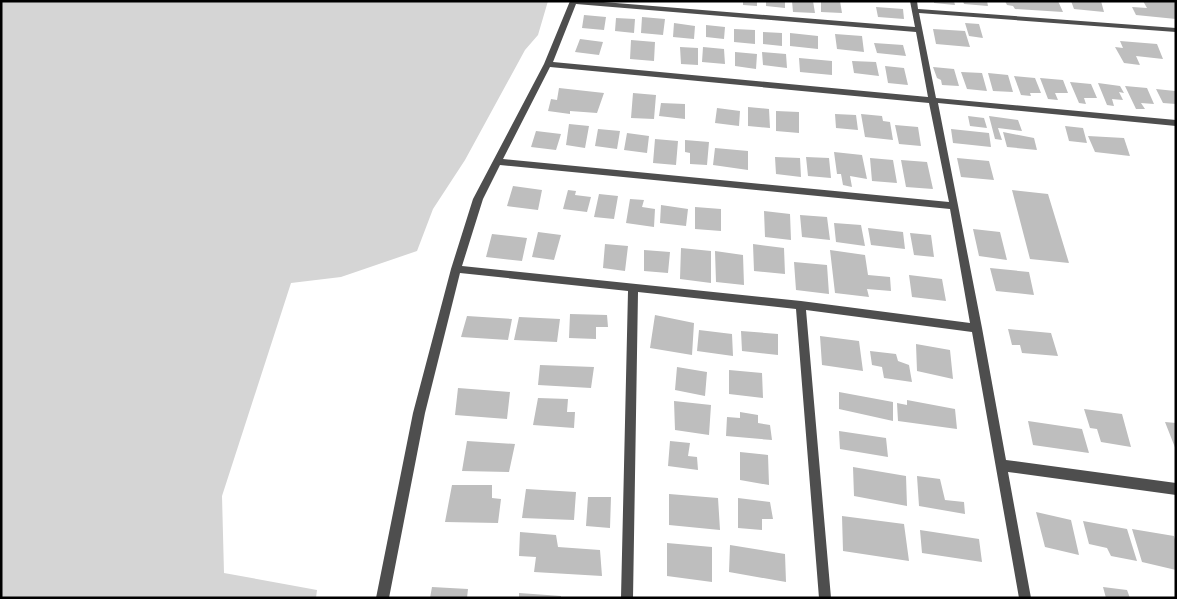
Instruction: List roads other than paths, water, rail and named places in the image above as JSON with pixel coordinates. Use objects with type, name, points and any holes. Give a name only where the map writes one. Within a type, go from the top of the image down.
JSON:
[{"type":"street","points":[[382,598],[419,413],[456,269],[478,198],[548,64],[574,2],[919,30]]},
{"type":"street","points":[[1025,598],[977,328],[914,6],[1176,30]]},
{"type":"street","points":[[548,64],[1176,123]]},
{"type":"street","points":[[496,162],[954,206]]},
{"type":"street","points":[[456,269],[801,305],[977,328]]},
{"type":"street","points":[[627,598],[633,286]]},
{"type":"street","points":[[801,305],[825,598]]},
{"type":"street","points":[[1000,465],[1176,490]]}]
